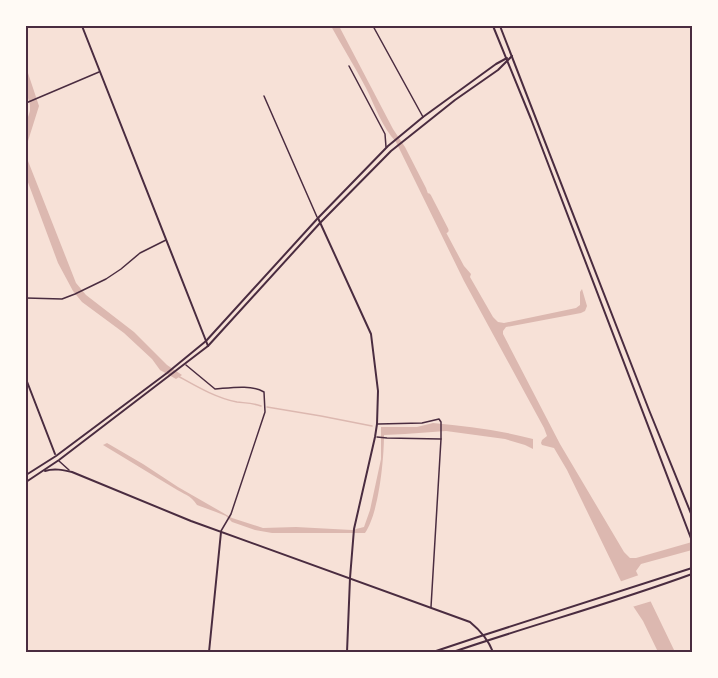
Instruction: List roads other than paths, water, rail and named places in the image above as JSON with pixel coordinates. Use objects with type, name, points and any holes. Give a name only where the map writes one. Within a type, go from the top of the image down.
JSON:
[{"type":"street","points":[[82,26],[208,346]]},
{"type":"street","points":[[373,26],[423,117]]},
{"type":"street","points":[[493,26],[692,540]]},
{"type":"street","points":[[500,26],[649,410],[693,516]]},
{"type":"street","points":[[26,475],[185,365],[208,346],[320,223],[391,151],[512,56]]},
{"type":"street","points":[[26,482],[59,460],[169,374],[206,341],[318,218],[400,135],[496,64],[506,61]]},
{"type":"street","points":[[349,66],[385,134],[387,147]]},
{"type":"street","points":[[26,102],[100,72]]},
{"type":"street","points":[[264,96],[371,334],[378,391],[377,437],[354,529],[348,652]]},
{"type":"street","points":[[26,298],[62,299],[88,289],[114,274],[140,253],[166,240]]},
{"type":"street","points":[[185,365],[215,389],[250,388],[264,392],[265,412],[231,514],[221,532],[209,652]]},
{"type":"street","points":[[26,379],[56,456],[72,472]]},
{"type":"street","points":[[377,424],[422,423],[439,419],[441,422],[431,608]]},
{"type":"street","points":[[377,437],[441,439]]},
{"type":"street","points":[[37,475],[48,470],[72,472],[221,532],[470,622],[484,634],[493,652]]},
{"type":"street","points":[[433,652],[693,568]]},
{"type":"street","points":[[453,652],[625,598],[693,574]]},
{"type":"waterway","points":[[428,197],[445,230]]},
{"type":"waterway","points":[[178,376],[221,398],[261,406]]},
{"type":"waterway","points":[[267,407],[372,426]]}]
